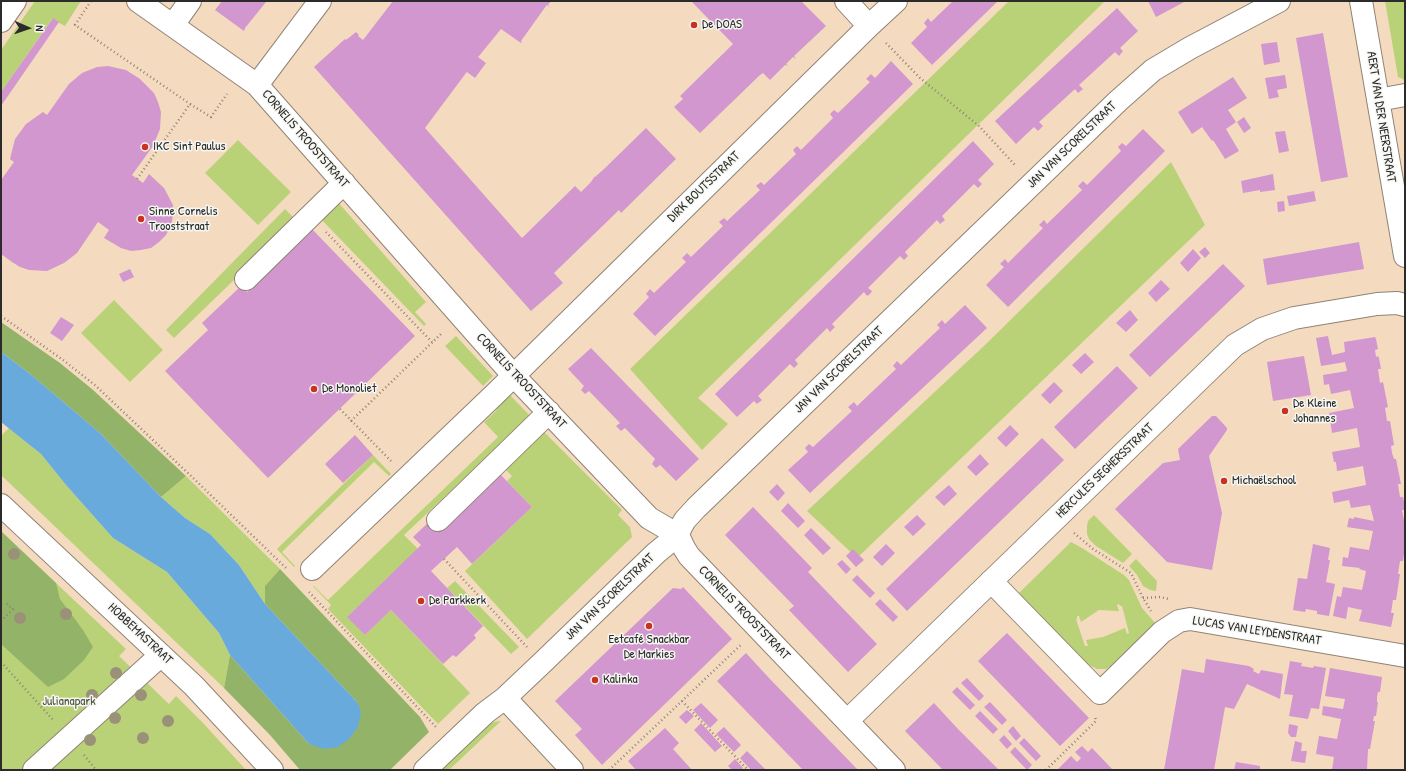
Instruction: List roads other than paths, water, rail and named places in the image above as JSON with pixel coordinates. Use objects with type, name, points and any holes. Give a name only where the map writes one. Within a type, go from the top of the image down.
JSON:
[{"type":"street","points":[[1,21],[15,1]]},
{"type":"street","name":"CORNELIS TROOSTSTRAAT","points":[[138,1],[257,85],[513,375],[649,518],[678,535],[689,556],[894,770]]},
{"type":"street","points":[[173,26],[190,1]]},
{"type":"street","points":[[257,85],[320,1]]},
{"type":"street","points":[[846,1],[869,26]]},
{"type":"street","name":"DIRK BOUTSSTRAAT","points":[[303,577],[495,394],[896,1]]},
{"type":"street","name":"JAN VAN SCORELSTRAAT","points":[[425,770],[484,713],[505,698],[656,553],[678,535],[685,520],[696,508],[1118,100],[1153,70],[1190,48],[1279,1]]},
{"type":"street","name":"AERT VAN DER NEERSTRAAT","points":[[1361,1],[1405,256]]},
{"type":"street","points":[[1378,100],[1405,95]]},
{"type":"street","points":[[246,280],[344,183]]},
{"type":"street","name":"HERCULES SEGHERSSTRAAT","points":[[847,721],[1235,345],[1262,329],[1294,318],[1377,304],[1397,303],[1405,305]]},
{"type":"street","points":[[438,520],[549,412]]},
{"type":"street","name":"HOBBEMASTRAAT","points":[[3,511],[194,686],[272,770]]},
{"type":"street","name":"LUCAS VAN LEYDENSTRAAT","points":[[991,581],[1100,693],[1168,629],[1179,621],[1190,619],[1405,656]]},
{"type":"street","points":[[34,770],[161,655]]},
{"type":"street","points":[[505,698],[572,770]]},
{"type":"water","points":[[1,352],[29,373],[100,433],[161,497],[185,518],[210,534],[239,565],[265,604],[358,703],[361,713],[358,727],[349,739],[338,747],[324,749],[309,744],[230,655],[219,633],[167,572],[113,538],[41,454],[1,422]]},
{"type":"place","name":"De DOAS","points":[[694,25]]},
{"type":"place","name":"IKC Sint Paulus","points":[[145,147]]},
{"type":"place","name":"Sinne Cornelis Trooststraat","points":[[141,219]]},
{"type":"place","name":"De Monoliet","points":[[314,389]]},
{"type":"place","name":"De Kleine Johannes","points":[[1285,411]]},
{"type":"place","name":"Michaëlschool","points":[[1224,481]]},
{"type":"place","name":"De Parkkerk","points":[[421,601]]},
{"type":"place","name":"Eetcafé Snackbar De Markies","points":[[649,626]]},
{"type":"place","name":"Kalinka","points":[[595,680]]},
{"type":"park label","name":"Julianapark","points":[[69,702]]}]
